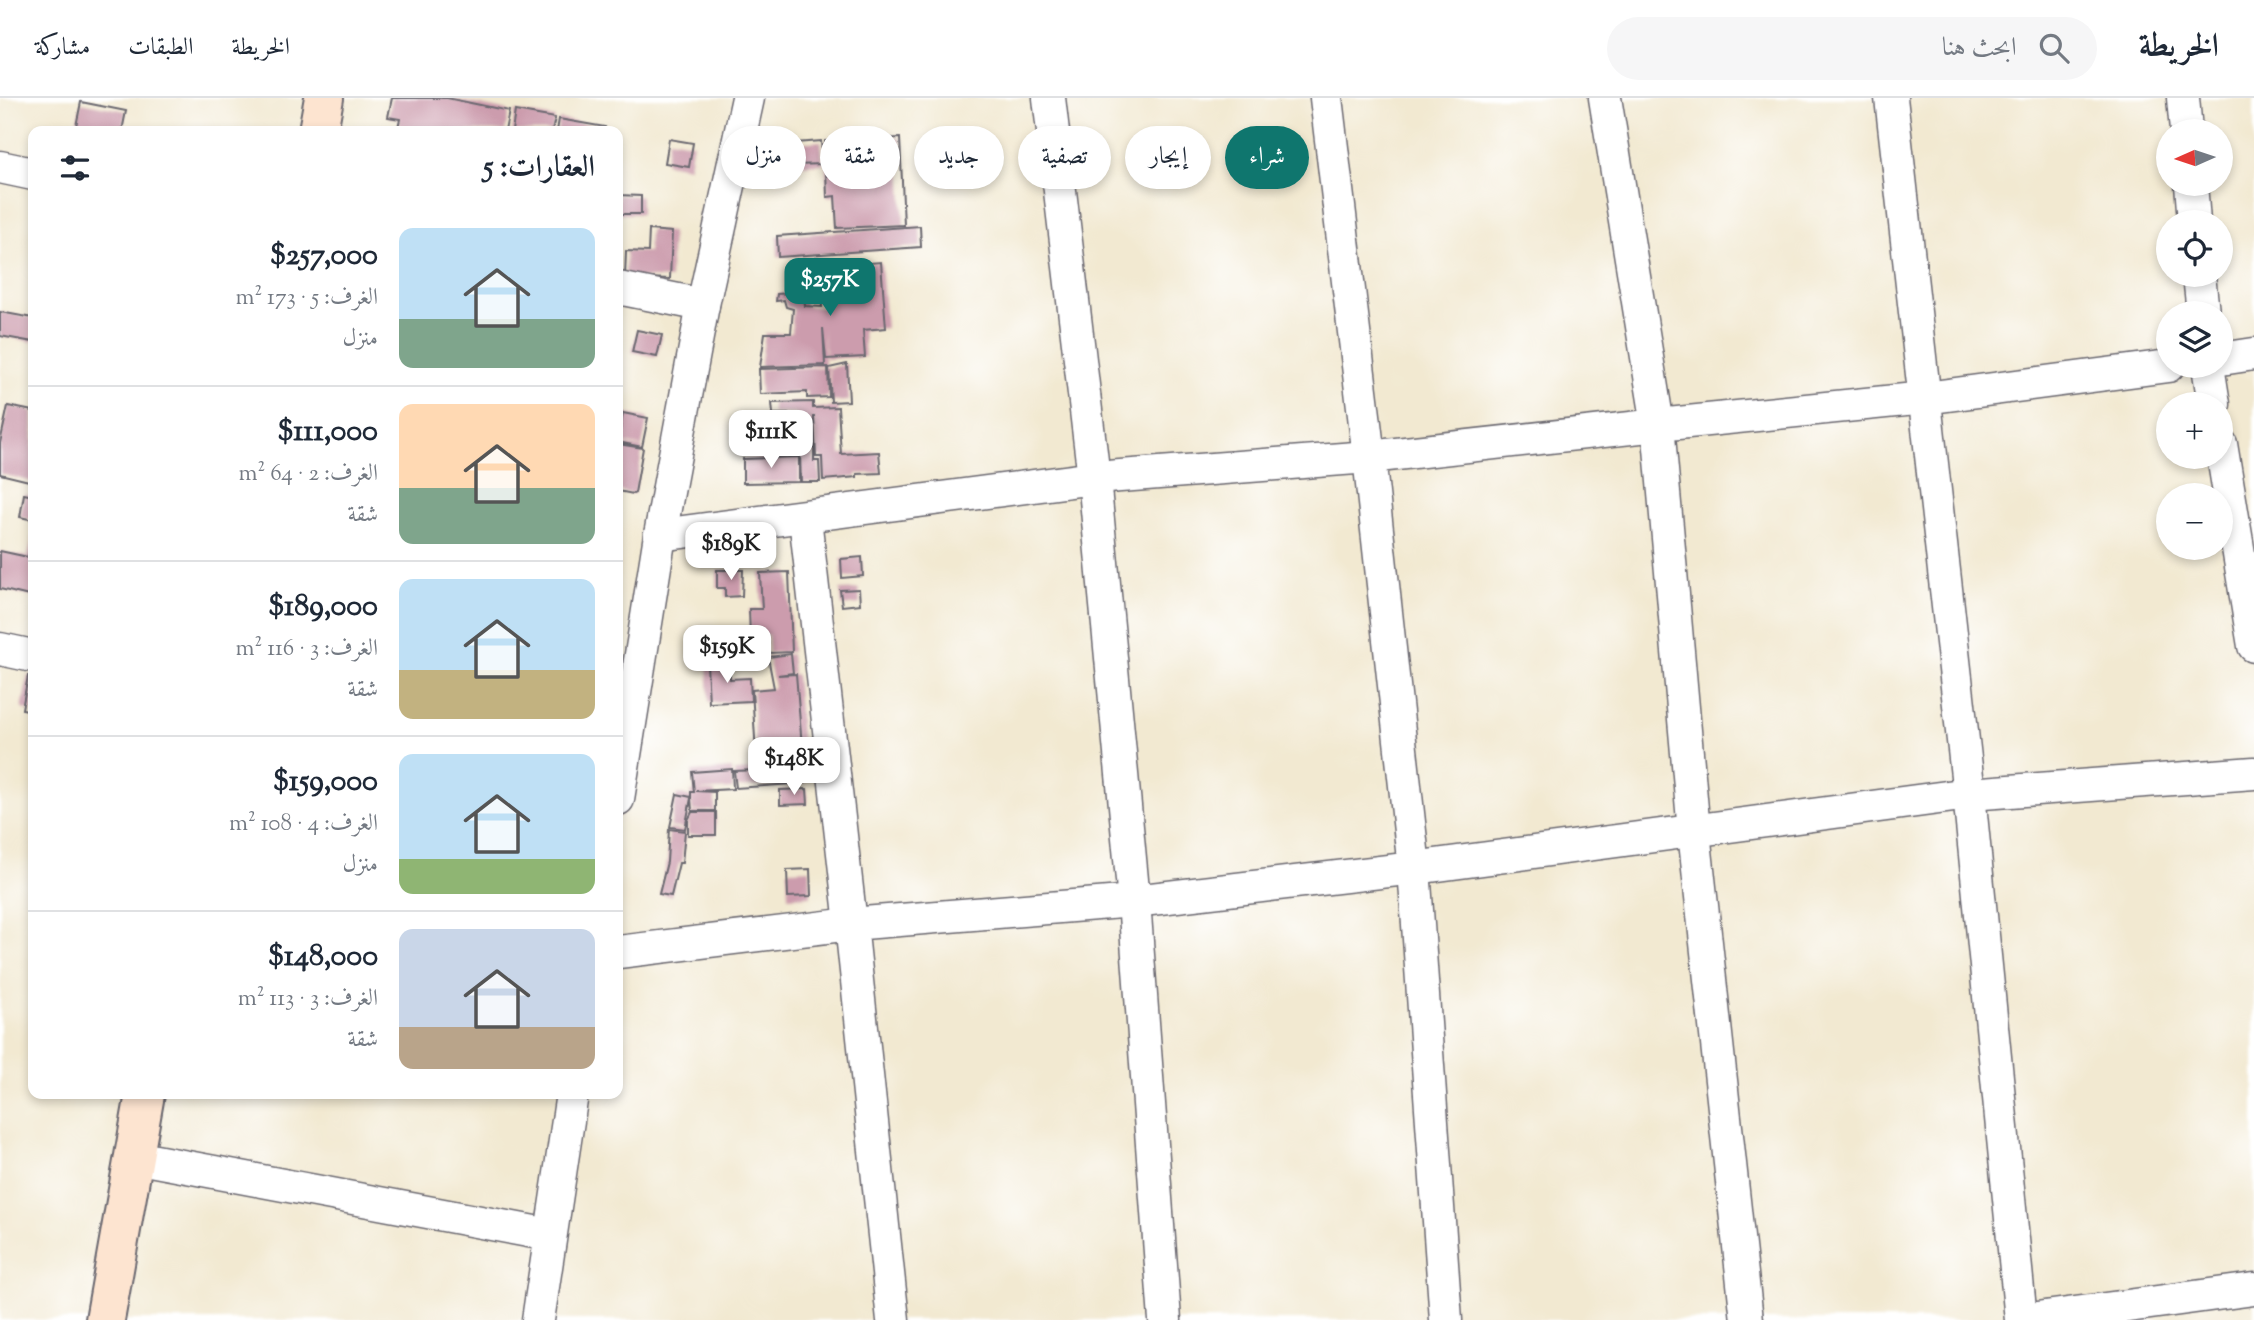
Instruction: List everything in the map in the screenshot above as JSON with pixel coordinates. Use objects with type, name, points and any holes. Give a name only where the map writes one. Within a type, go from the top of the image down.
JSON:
[{"type":"street","points":[[319,126],[324,98]]},
{"type":"street","points":[[623,756],[660,535],[703,305],[748,98]]},
{"type":"street","points":[[1049,98],[1094,478],[1134,901],[1165,1320]]},
{"type":"street","points":[[1326,98],[1414,868],[1446,1320]]},
{"type":"street","points":[[1605,98],[1658,425],[1694,832],[1747,1320]]},
{"type":"street","points":[[1891,98],[1969,794],[2022,1320],[2254,1289]]},
{"type":"street","points":[[2183,98],[2185,119]]},
{"type":"street","points":[[0,167],[28,173]]},
{"type":"street","points":[[623,289],[703,305]]},
{"type":"street","points":[[2233,357],[2254,354]]},
{"type":"street","points":[[660,535],[1094,478],[1369,457],[1924,398],[2156,368]]},
{"type":"street","points":[[2225,469],[2254,646]]},
{"type":"street","points":[[805,518],[852,924],[893,1320]]},
{"type":"street","points":[[0,649],[28,655]]},
{"type":"street","points":[[623,951],[852,924],[1134,901],[1414,868],[1969,794],[2254,773]]},
{"type":"street","points":[[105,1320],[144,1099]]},
{"type":"street","points":[[538,1320],[571,1099]]},
{"type":"street","points":[[134,1157],[550,1235]]},
{"type":"building","points":[[392,98],[447,98],[509,111],[506,126],[398,126],[400,119],[388,117]]},
{"type":"building","points":[[81,102],[126,111],[123,126],[76,126]]},
{"type":"building","points":[[515,111],[555,118],[553,126],[513,126]]},
{"type":"building","points":[[559,119],[599,126],[558,126]]},
{"type":"building","points":[[900,138],[904,225],[837,228],[835,196],[827,197],[827,189],[900,189]]},
{"type":"building","points":[[669,139],[693,143],[689,167],[665,163]]},
{"type":"building","points":[[820,141],[820,164],[806,165],[806,142]]},
{"type":"building","points":[[623,195],[641,196],[641,214],[623,214]]},
{"type":"building","points":[[920,226],[921,247],[778,257],[777,236]]},
{"type":"building","points":[[649,230],[672,232],[670,279],[625,277],[626,251],[648,252]]},
{"type":"building","points":[[881,262],[886,328],[863,330],[865,357],[826,359],[823,328],[825,365],[760,367],[765,333],[791,333],[793,309],[786,307],[784,300],[776,301],[777,294],[804,292],[805,306],[822,307],[819,267]]},
{"type":"building","points":[[0,312],[28,317],[28,341],[0,336]]},
{"type":"building","points":[[637,330],[662,335],[657,357],[632,352]]},
{"type":"building","points":[[847,364],[849,401],[831,402],[829,368]]},
{"type":"building","points":[[828,367],[829,397],[807,398],[807,392],[760,394],[759,369]]},
{"type":"building","points":[[813,402],[813,408],[838,407],[841,454],[879,452],[881,473],[823,480],[822,457],[816,457],[814,416],[814,461],[819,461],[820,482],[801,482],[800,454],[774,455],[773,441],[798,440],[797,414],[773,414],[772,403]]},
{"type":"building","points":[[8,406],[28,410],[28,481],[0,474],[0,443]]},
{"type":"building","points":[[623,413],[648,418],[642,447],[623,443]]},
{"type":"building","points":[[623,445],[643,448],[633,494],[623,492]]},
{"type":"building","points":[[799,457],[799,482],[743,483],[743,459]]},
{"type":"building","points":[[24,494],[28,495],[28,519],[20,517]]},
{"type":"building","points":[[0,551],[28,557],[28,596],[0,589]]},
{"type":"building","points":[[862,557],[863,576],[842,578],[841,559]]},
{"type":"building","points":[[717,570],[743,570],[742,596],[725,597],[725,588],[717,588]]},
{"type":"building","points":[[789,572],[792,652],[769,653],[768,635],[750,636],[749,609],[762,609],[760,573]]},
{"type":"building","points":[[859,589],[860,604],[842,606],[840,590]]},
{"type":"building","points":[[791,654],[793,673],[778,675],[796,674],[805,783],[736,788],[734,771],[757,770],[752,690],[774,688],[768,657]]},
{"type":"building","points":[[730,663],[730,679],[750,678],[751,701],[709,703],[707,664]]},
{"type":"building","points":[[28,676],[28,710],[22,709]]},
{"type":"building","points":[[732,769],[733,789],[696,791],[715,792],[715,811],[692,811],[691,798],[685,829],[670,827],[677,794],[691,797],[691,792],[694,792],[692,772]]},
{"type":"building","points":[[807,789],[808,804],[780,805],[780,790]]},
{"type":"building","points":[[692,812],[716,812],[716,835],[688,835],[688,820]]},
{"type":"building","points":[[669,829],[685,831],[682,863],[679,863],[671,896],[659,894],[667,862]]},
{"type":"building","points":[[810,869],[811,896],[788,897],[787,870]]}]
